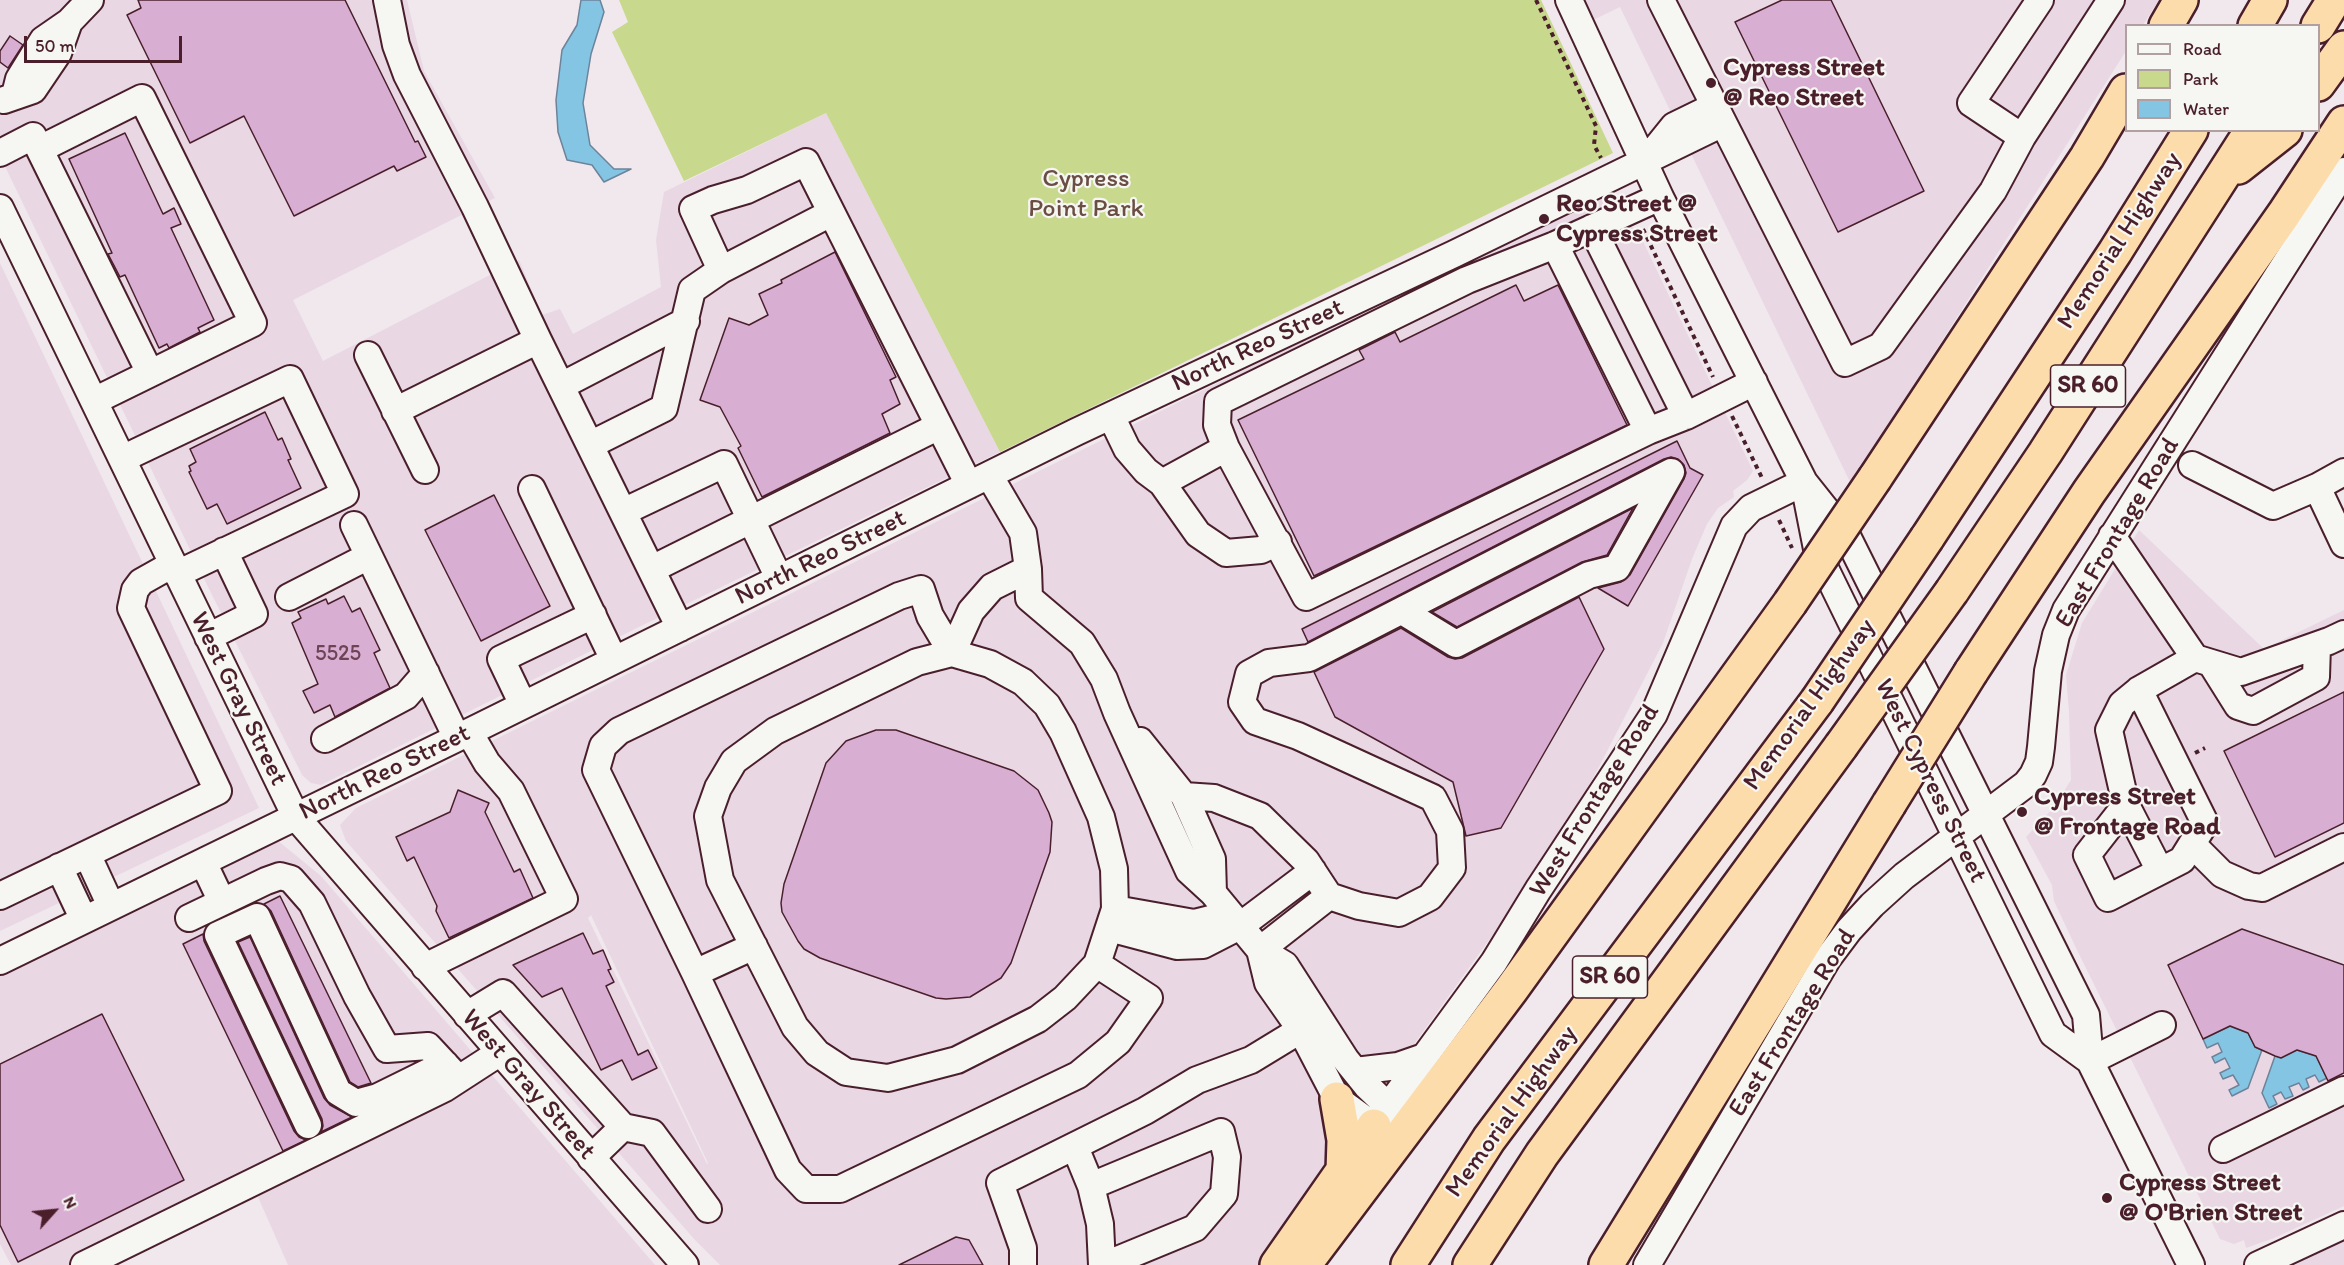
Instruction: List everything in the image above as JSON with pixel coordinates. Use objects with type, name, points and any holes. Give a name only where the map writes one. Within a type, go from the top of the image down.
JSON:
[{"type":"highway","points":[[2167,24],[2181,0]]},
{"type":"highway","points":[[2256,24],[2270,0]]},
{"type":"highway","points":[[2319,24],[2334,0]]},
{"type":"highway","points":[[2320,83],[2344,48]]},
{"type":"highway","points":[[1304,1265],[1553,932],[1790,603],[2087,157],[2125,94]]},
{"type":"highway","points":[[1606,1265],[1971,672],[2089,492],[2284,214],[2344,123]]},
{"type":"highway","name":"Memorial Highway","points":[[1409,1263],[1489,1139],[1817,701],[2115,252],[2190,132]]},
{"type":"highway","name":"Memorial Highway","points":[[1470,1265],[1542,1154],[1952,591],[2045,453],[2251,132]]},
{"type":"highway","name":"Memorial Highway","points":[[2222,179],[2282,132]]},
{"type":"highway","points":[[1337,1099],[1344,1140],[1343,1172]]},
{"type":"highway","points":[[1276,1265],[1381,1116]]},
{"type":"street","points":[[8,99],[33,90],[58,53],[69,22],[90,0]]},
{"type":"street","points":[[387,0],[396,45],[407,75],[475,207],[680,628]]},
{"type":"street","name":"West Cypress Street","points":[[1569,0],[1646,160],[1660,197],[1804,482],[1846,536],[2086,1015],[2090,1061],[2191,1265]]},
{"type":"street","points":[[1661,0],[1845,363],[1881,346],[1993,191],[2022,136],[2110,0]]},
{"type":"street","points":[[2022,136],[1971,103],[2040,0]]},
{"type":"street","points":[[39,148],[142,98],[253,323],[94,401]]},
{"type":"street","name":"North Reo Street","points":[[0,961],[296,818],[979,480],[1646,160],[1719,115]]},
{"type":"street","points":[[0,153],[33,136],[150,373]]},
{"type":"street","points":[[721,270],[693,209],[713,200],[747,190],[806,162],[939,426],[979,480],[1023,533],[1029,598],[1082,643],[1104,679],[1117,713],[1189,871],[1213,893],[1260,950],[1268,983],[1310,1024],[1367,1086],[1381,1116]]},
{"type":"street","name":"East Frontage Road","points":[[1647,1265],[1828,958],[1872,905],[1904,876],[2026,784],[2033,775],[2039,762],[2048,671],[2056,635],[2066,610],[2344,171]]},
{"type":"street","points":[[1660,197],[1555,245],[1467,280],[1218,402],[1216,425],[1226,448],[1306,597],[1754,382]]},
{"type":"street","name":"West Gray Street","points":[[0,208],[296,818],[685,1265]]},
{"type":"street","points":[[590,445],[664,408],[692,290],[721,270],[831,213]]},
{"type":"street","points":[[1592,228],[1686,416]]},
{"type":"street","points":[[1555,245],[1648,431]]},
{"type":"street","points":[[1454,254],[1467,280]]},
{"type":"street","points":[[561,386],[686,321]]},
{"type":"street","points":[[1284,334],[1297,363]]},
{"type":"street","points":[[396,411],[538,340]]},
{"type":"street","points":[[368,356],[425,470]]},
{"type":"street","points":[[0,896],[218,791],[131,608],[135,590],[141,582],[224,551],[345,494],[290,379],[122,459]]},
{"type":"street","points":[[1111,416],[1127,449],[1146,471],[1162,483],[1198,534],[1226,553],[1261,550],[1278,542]]},
{"type":"street","points":[[652,569],[939,426]]},
{"type":"street","points":[[1162,483],[1226,448]]},
{"type":"street","points":[[623,512],[724,464],[779,578]]},
{"type":"street","points":[[2192,465],[2273,506],[2317,487],[2344,472]]},
{"type":"street","points":[[1184,796],[1214,798],[1260,816],[1283,837],[1313,872],[1329,896],[1359,906],[1399,913],[1430,897],[1452,868],[1450,831],[1433,798],[1298,736],[1255,721],[1242,702],[1248,674],[1269,663],[1309,658],[1671,472],[1617,568],[1589,575],[1456,644],[1402,611]]},
{"type":"street","name":"West Cypress Street","points":[[1804,482],[1818,554],[2053,1034],[2090,1061]]},
{"type":"street","name":"West Frontage Road","points":[[1381,1116],[1494,962],[1538,890],[1654,714],[1734,526],[1751,508],[1804,482]]},
{"type":"street","points":[[2317,487],[2344,544]]},
{"type":"street","points":[[532,489],[614,660]]},
{"type":"street","points":[[354,525],[426,674],[463,735],[511,791],[564,899],[425,967]]},
{"type":"street","points":[[2112,536],[2238,706],[2253,711],[2316,677],[2317,646]]},
{"type":"street","points":[[208,637],[254,614],[224,551]]},
{"type":"street","points":[[289,597],[369,556]]},
{"type":"street","points":[[952,653],[971,611],[992,587],[1028,569]]},
{"type":"street","points":[[952,653],[930,616],[921,589],[899,596],[619,731],[603,746],[596,770],[788,1170],[806,1189],[840,1189],[1078,1075],[1118,1042],[1149,998],[1097,964]]},
{"type":"street","points":[[523,705],[501,659],[593,615]]},
{"type":"street","points":[[2160,871],[2126,805],[2109,730],[2122,704],[2139,690],[2203,660],[2241,672],[2317,646],[2344,634]]},
{"type":"street","points":[[952,653],[990,664],[1023,682],[1047,705],[1063,732],[1101,817],[1114,870],[1112,918],[1097,964],[1065,998],[1038,1019],[957,1060],[888,1078],[846,1071],[817,1053],[795,1026],[720,880],[708,816],[718,788],[735,761],[775,730],[917,662],[952,653]]},
{"type":"street","points":[[325,739],[406,696],[426,674]]},
{"type":"street","points":[[2126,805],[2088,855],[2108,898],[2182,860],[2205,823],[2139,690]]},
{"type":"street","points":[[1117,713],[1184,796],[1212,860],[1213,893]]},
{"type":"street","points":[[2192,844],[2222,874],[2249,886],[2262,888],[2344,847]]},
{"type":"street","points":[[87,854],[111,906]]},
{"type":"street","points":[[203,862],[222,902]]},
{"type":"street","points":[[59,867],[84,920]]},
{"type":"street","points":[[1112,918],[1177,946],[1203,945],[1235,920],[1313,872]]},
{"type":"street","points":[[189,918],[266,881],[280,876],[291,879],[312,903],[357,996],[387,1049],[428,1046],[452,1072]]},
{"type":"street","points":[[1260,950],[1329,896]]},
{"type":"street","points":[[308,1125],[218,935],[257,917],[338,1092],[356,1103],[452,1072],[499,1053]]},
{"type":"street","points":[[695,973],[754,946]]},
{"type":"street","points":[[467,1015],[503,993],[622,1127],[652,1133],[708,1209]]},
{"type":"street","points":[[1310,1024],[1337,1099],[1381,1116]]},
{"type":"street","points":[[1023,1265],[1023,1248],[1000,1183],[1145,1111],[1197,1080],[1251,1060],[1310,1024]]},
{"type":"street","points":[[2090,1061],[2162,1025]]},
{"type":"street","points":[[1355,1071],[1398,1066],[1424,1058]]},
{"type":"street","points":[[84,1265],[452,1072]]},
{"type":"street","points":[[2223,1149],[2344,1089]]},
{"type":"street","points":[[591,1158],[622,1127]]},
{"type":"street","points":[[1075,1147],[1091,1185],[1100,1224],[1104,1265],[1195,1228],[1224,1194],[1227,1157],[1221,1132],[1091,1185]]},
{"type":"street","points":[[2258,1265],[2344,1225]]},
{"type":"path","points":[[1536,0],[1596,126],[1594,145]]},
{"type":"path","points":[[1639,219],[1717,385]]},
{"type":"path","points":[[1729,410],[1759,471]]},
{"type":"shaded area","points":[[0,0],[407,0],[424,71],[495,198],[293,300],[323,361],[519,260],[542,315],[560,309],[573,334],[661,287],[656,240],[664,192],[826,113],[1000,452],[643,625],[321,785],[311,783],[302,775],[212,595],[0,156]]},
{"type":"shaded area","points":[[1583,0],[2159,0],[2144,24],[2125,24],[2125,53],[1851,484],[1620,7],[1593,20]]},
{"type":"shaded area","points":[[1605,192],[1613,193],[1629,225],[1638,231],[1753,471],[1747,480],[1733,491],[1734,497],[1718,508],[1707,524],[1692,559],[1663,643],[1561,840],[1417,1040],[1321,1191],[1264,1265],[720,1265],[695,1240],[346,841],[340,825],[356,808]],"holes":[[[591,915],[708,1163],[588,918]]]},
{"type":"shaded area","points":[[0,263],[259,808],[0,931]]},
{"type":"shaded area","points":[[2139,530],[2264,649],[2344,610],[2344,1206],[2274,1238],[2246,1248],[2244,1240],[2234,1244],[2220,1239],[2076,948],[2054,901],[2052,885],[2026,837],[2054,807],[2071,780],[2066,675],[2082,623]]},
{"type":"shaded area","points":[[277,840],[321,876],[655,1265],[288,1265],[258,1197],[116,1265],[11,1265],[0,1244],[0,973]]},
{"type":"shaded area","points":[[2344,1240],[2344,1265],[2295,1265]]},
{"type":"green space","name":"Cypress Point Park","points":[[619,0],[1541,0],[1613,153],[1000,452],[826,113],[684,181],[612,32],[628,22]]},
{"type":"water","points":[[581,0],[600,0],[604,12],[591,54],[583,103],[590,145],[614,169],[631,169],[604,182],[592,165],[567,160],[558,132],[556,100],[562,50],[577,25]]},
{"type":"water","points":[[2230,1026],[2248,1033],[2255,1047],[2262,1050],[2248,1088],[2232,1096],[2229,1090],[2239,1085],[2233,1075],[2223,1079],[2220,1073],[2230,1068],[2225,1058],[2215,1063],[2212,1057],[2222,1052],[2218,1043],[2207,1048],[2203,1039]]},
{"type":"water","points":[[2297,1050],[2316,1056],[2327,1078],[2319,1082],[2315,1075],[2306,1079],[2309,1087],[2303,1090],[2299,1083],[2289,1087],[2293,1096],[2285,1099],[2281,1092],[2273,1096],[2277,1104],[2269,1108],[2262,1093],[2275,1056]]},
{"type":"building","points":[[138,0],[345,0],[415,142],[418,141],[426,157],[397,171],[394,166],[294,216],[244,116],[190,143],[127,15],[141,8]]},
{"type":"building","points":[[1782,0],[1831,0],[1924,191],[1838,232],[1735,22]]},
{"type":"building","points":[[10,36],[23,45],[8,68],[0,62],[0,51]]},
{"type":"building","points":[[125,133],[163,214],[174,208],[181,224],[171,228],[214,320],[198,328],[200,332],[169,348],[167,344],[159,348],[125,275],[120,277],[108,254],[112,253],[69,159]]},
{"type":"building","points":[[835,252],[896,377],[890,380],[900,404],[882,414],[890,433],[762,497],[738,448],[741,446],[720,407],[700,400],[729,318],[749,325],[768,315],[759,294]]},
{"type":"building","points":[[1516,285],[1524,301],[1558,285],[1627,425],[1314,576],[1238,420],[1364,359],[1359,350],[1395,332],[1400,342]]},
{"type":"building","points":[[265,412],[278,440],[282,438],[291,459],[288,460],[301,488],[227,524],[217,504],[207,509],[189,472],[191,471],[189,466],[196,462],[190,449]]},
{"type":"building","points":[[1677,441],[1690,468],[1703,475],[1628,606],[1598,588],[1621,582],[1630,575],[1684,479],[1686,473],[1684,465],[1678,459],[1671,457],[1664,459],[1308,642],[1302,629]]},
{"type":"building","points":[[494,495],[550,606],[481,641],[425,530]]},
{"type":"building","points":[[1633,508],[1607,555],[1582,562],[1457,627],[1432,612]]},
{"type":"building","points":[[344,596],[352,612],[360,608],[380,650],[374,653],[390,688],[335,717],[330,705],[314,713],[303,691],[318,684],[292,623],[301,618],[298,612],[326,599],[328,604]]},
{"type":"building","points":[[1579,597],[1604,649],[1501,828],[1466,836],[1453,782],[1335,717],[1314,672],[1401,628],[1448,657],[1462,658]]},
{"type":"building","points":[[2344,692],[2344,823],[2275,857],[2224,751]]},
{"type":"building","points":[[876,730],[896,730],[1014,771],[1038,790],[1049,813],[1052,822],[1050,852],[1011,963],[1001,978],[970,997],[936,998],[820,958],[804,949],[782,912],[784,884],[826,763],[846,741]]},
{"type":"building","points":[[458,790],[489,803],[485,812],[514,872],[520,869],[533,898],[449,938],[414,857],[407,861],[396,837],[450,812]]},
{"type":"building","points":[[280,896],[371,1083],[358,1087],[350,1082],[271,911],[264,904]]},
{"type":"building","points":[[2242,929],[2344,965],[2344,1073],[2328,1081],[2316,1056],[2297,1050],[2281,1058],[2275,1056],[2255,1047],[2248,1033],[2230,1026],[2203,1039],[2168,965]]},
{"type":"building","points":[[583,933],[593,954],[603,950],[614,982],[606,986],[638,1055],[648,1050],[657,1068],[632,1080],[622,1060],[601,1070],[562,988],[542,997],[513,965]]},
{"type":"building","points":[[203,934],[204,941],[294,1131],[306,1140],[283,1151],[183,944]]},
{"type":"building","points":[[250,937],[324,1098],[330,1105],[352,1117],[321,1132],[322,1119],[238,942]]},
{"type":"building","points":[[102,1014],[184,1180],[18,1262],[0,1225],[0,1064]]},
{"type":"building","points":[[956,1237],[969,1240],[983,1265],[899,1265]]},
{"type":"place","name":"Cypress Street @ Reo Street","points":[[1711,83]]},
{"type":"place","name":"Reo Street @ Cypress Street","points":[[1544,219]]},
{"type":"place","name":"Cypress Street @ Frontage Road","points":[[2022,812]]},
{"type":"place","name":"Cypress Street @ O'Brien Street","points":[[2107,1198]]}]
